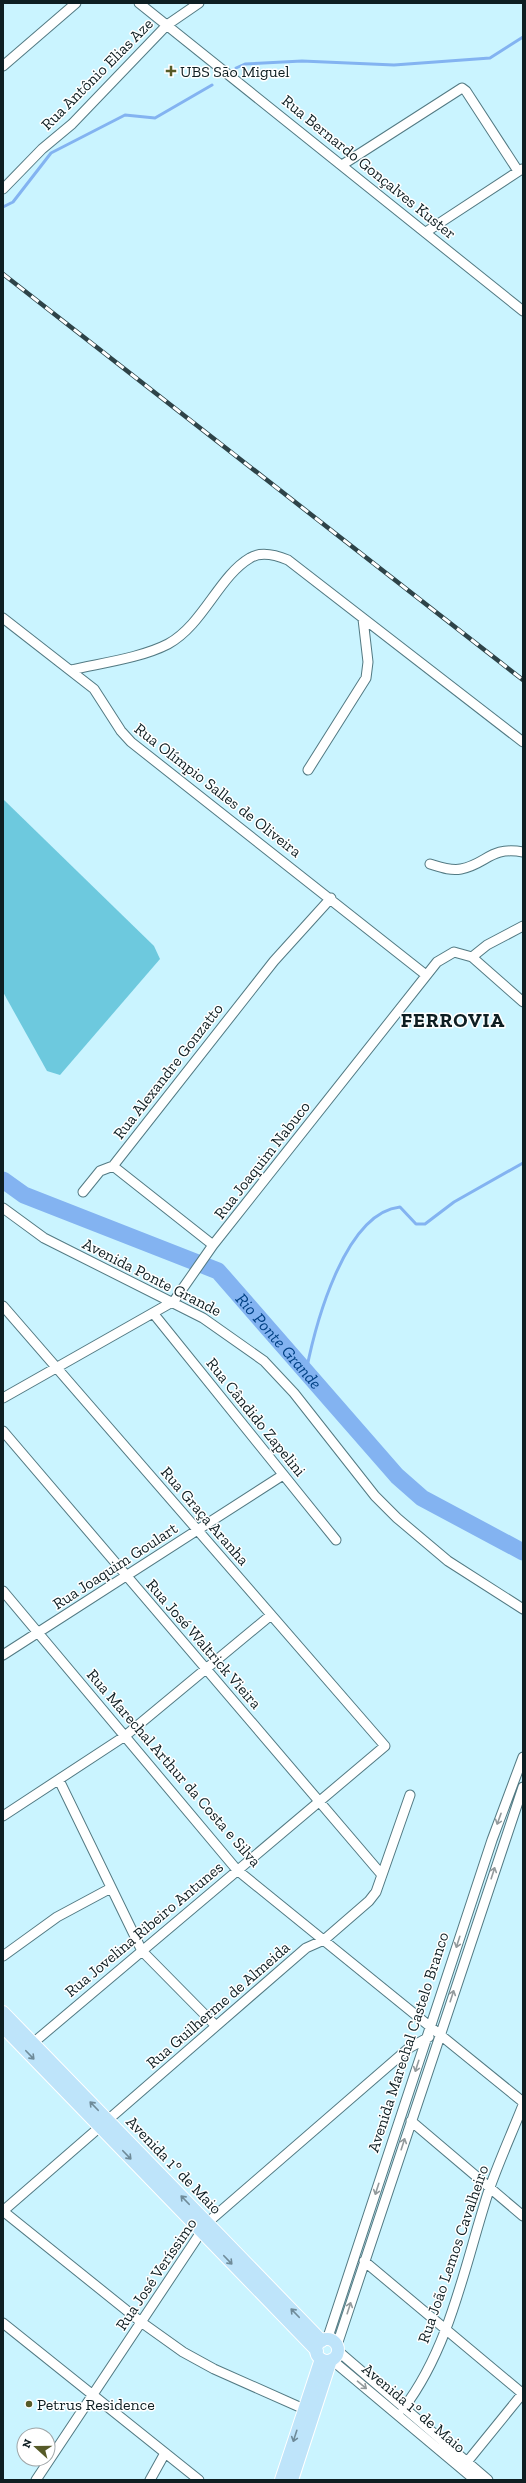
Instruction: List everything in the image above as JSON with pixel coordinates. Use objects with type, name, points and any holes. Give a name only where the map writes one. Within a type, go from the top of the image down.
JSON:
[{"type":"main road","name":"Avenida 1º de Maio","points":[[3,2012],[33,2043],[104,2123],[204,2227],[328,2351]]},
{"type":"main road","name":"Avenida 1º de Maio","points":[[3,2027],[104,2123]]},
{"type":"main road","name":"Avenida Marechal Castelo Branco","points":[[281,2480],[304,2410],[328,2351]]},
{"type":"main road","name":"Avenida Marechal Castelo Branco","points":[[292,2480],[328,2351]]},
{"type":"street","points":[[3,66],[76,3]]},
{"type":"street","name":"Rua Bernardo Gonçalves Kuster","points":[[139,3],[523,311]]},
{"type":"street","name":"Rua Antônio Elias Aze","points":[[3,189],[42,149],[72,124],[167,25],[199,3]]},
{"type":"street","points":[[342,165],[462,88],[466,91],[520,169],[426,232]]},
{"type":"street","points":[[71,670],[152,650],[169,643],[195,621],[240,566],[250,558],[263,554],[277,556],[288,560],[523,742]]},
{"type":"street","name":"Rua Olímpio Salles de Oliveira","points":[[3,618],[71,670],[94,690],[121,731],[131,742],[331,898],[426,975]]},
{"type":"street","points":[[308,770],[366,678],[368,662],[363,619]]},
{"type":"street","points":[[430,864],[444,868],[462,869],[500,851],[523,852]]},
{"type":"street","name":"Rua Alexandre Gonzatto","points":[[113,1166],[274,961],[331,898]]},
{"type":"street","points":[[523,926],[487,945],[472,957],[523,1002]]},
{"type":"street","name":"Rua Joaquim Nabuco","points":[[3,1398],[174,1301],[213,1245],[426,975],[444,956],[454,952],[472,957]]},
{"type":"street","points":[[82,1192],[100,1171],[113,1166],[213,1245]]},
{"type":"street","name":"Avenida Ponte Grande","points":[[3,1208],[44,1238],[174,1301],[232,1336],[264,1361],[318,1422],[375,1496],[420,1540],[448,1561],[523,1609]]},
{"type":"street","name":"Rua Graça Aranha","points":[[3,1306],[385,1746]]},
{"type":"street","name":"Rua Cândido Zapelini","points":[[153,1313],[336,1540]]},
{"type":"street","name":"Rua José Waltrick Vieira","points":[[3,1431],[382,1876]]},
{"type":"street","name":"Rua Joaquim Goulart","points":[[3,1655],[283,1474]]},
{"type":"street","name":"Rua Marechal Arthur da Costa e Silva","points":[[3,1591],[237,1870],[440,2033],[523,2102]]},
{"type":"street","points":[[3,1816],[125,1736],[271,1615]]},
{"type":"street","name":"Rua Jovelina Ribeiro Antunes","points":[[33,2043],[385,1746]]},
{"type":"street","name":"Avenida Marechal Castelo Branco","points":[[328,2351],[426,2038],[508,1795],[523,1756]]},
{"type":"street","points":[[59,1780],[142,1951],[216,2026]]},
{"type":"street","name":"Avenida Marechal Castelo Branco","points":[[328,2351],[364,2262],[523,1787]]},
{"type":"street","name":"Rua Guilherme de Almeida","points":[[3,2211],[306,1948],[324,1940],[369,1900],[376,1892],[410,1795]]},
{"type":"street","points":[[508,1795],[515,1808],[523,1814]]},
{"type":"street","points":[[3,1956],[57,1917],[112,1888]]},
{"type":"street","name":"Rua José Veríssimo","points":[[36,2480],[204,2227],[409,2048],[426,2038],[440,2033]]},
{"type":"street","name":"Rua João Lemos Cavalheiro","points":[[403,2409],[423,2380],[446,2329],[490,2188],[523,2105]]},
{"type":"street","points":[[410,2121],[523,2216]]},
{"type":"street","points":[[3,2211],[141,2322],[198,2361],[304,2410]]},
{"type":"street","points":[[364,2262],[523,2393],[465,2466],[461,2480]]},
{"type":"street","points":[[3,2323],[199,2480]]},
{"type":"street","points":[[328,2351],[403,2409],[465,2466]]},
{"type":"street","name":"Avenida 1º de Maio","points":[[328,2351],[465,2466],[488,2480]]},
{"type":"street","points":[[150,2480],[165,2453]]},
{"type":"street","name":"Avenida 1º de Maio","points":[[465,2466],[475,2480]]},
{"type":"shaded area","points":[[3,799],[154,946],[160,959],[60,1075],[47,1071],[3,992]]},
{"type":"waterway","points":[[236,68],[245,64],[302,61],[394,65],[490,58],[523,37]]},
{"type":"waterway","points":[[3,207],[13,202],[51,153],[125,115],[155,118],[212,85]]},
{"type":"waterway","points":[[306,1372],[317,1328],[335,1274],[348,1250],[363,1229],[380,1214],[400,1207],[416,1224],[425,1224],[454,1202],[523,1163]]},
{"type":"waterway","name":"Rio Ponte Grande","points":[[3,1180],[24,1195],[218,1271],[397,1476],[422,1498],[523,1552]]},
{"type":"railway","points":[[3,274],[523,680]]},
{"type":"place","name":"UBS São Miguel","points":[[171,71]]},
{"type":"place","name":"Petrus Residence","points":[[29,2404]]},
{"type":"district","name":"FERROVIA","points":[[453,1020]]}]
